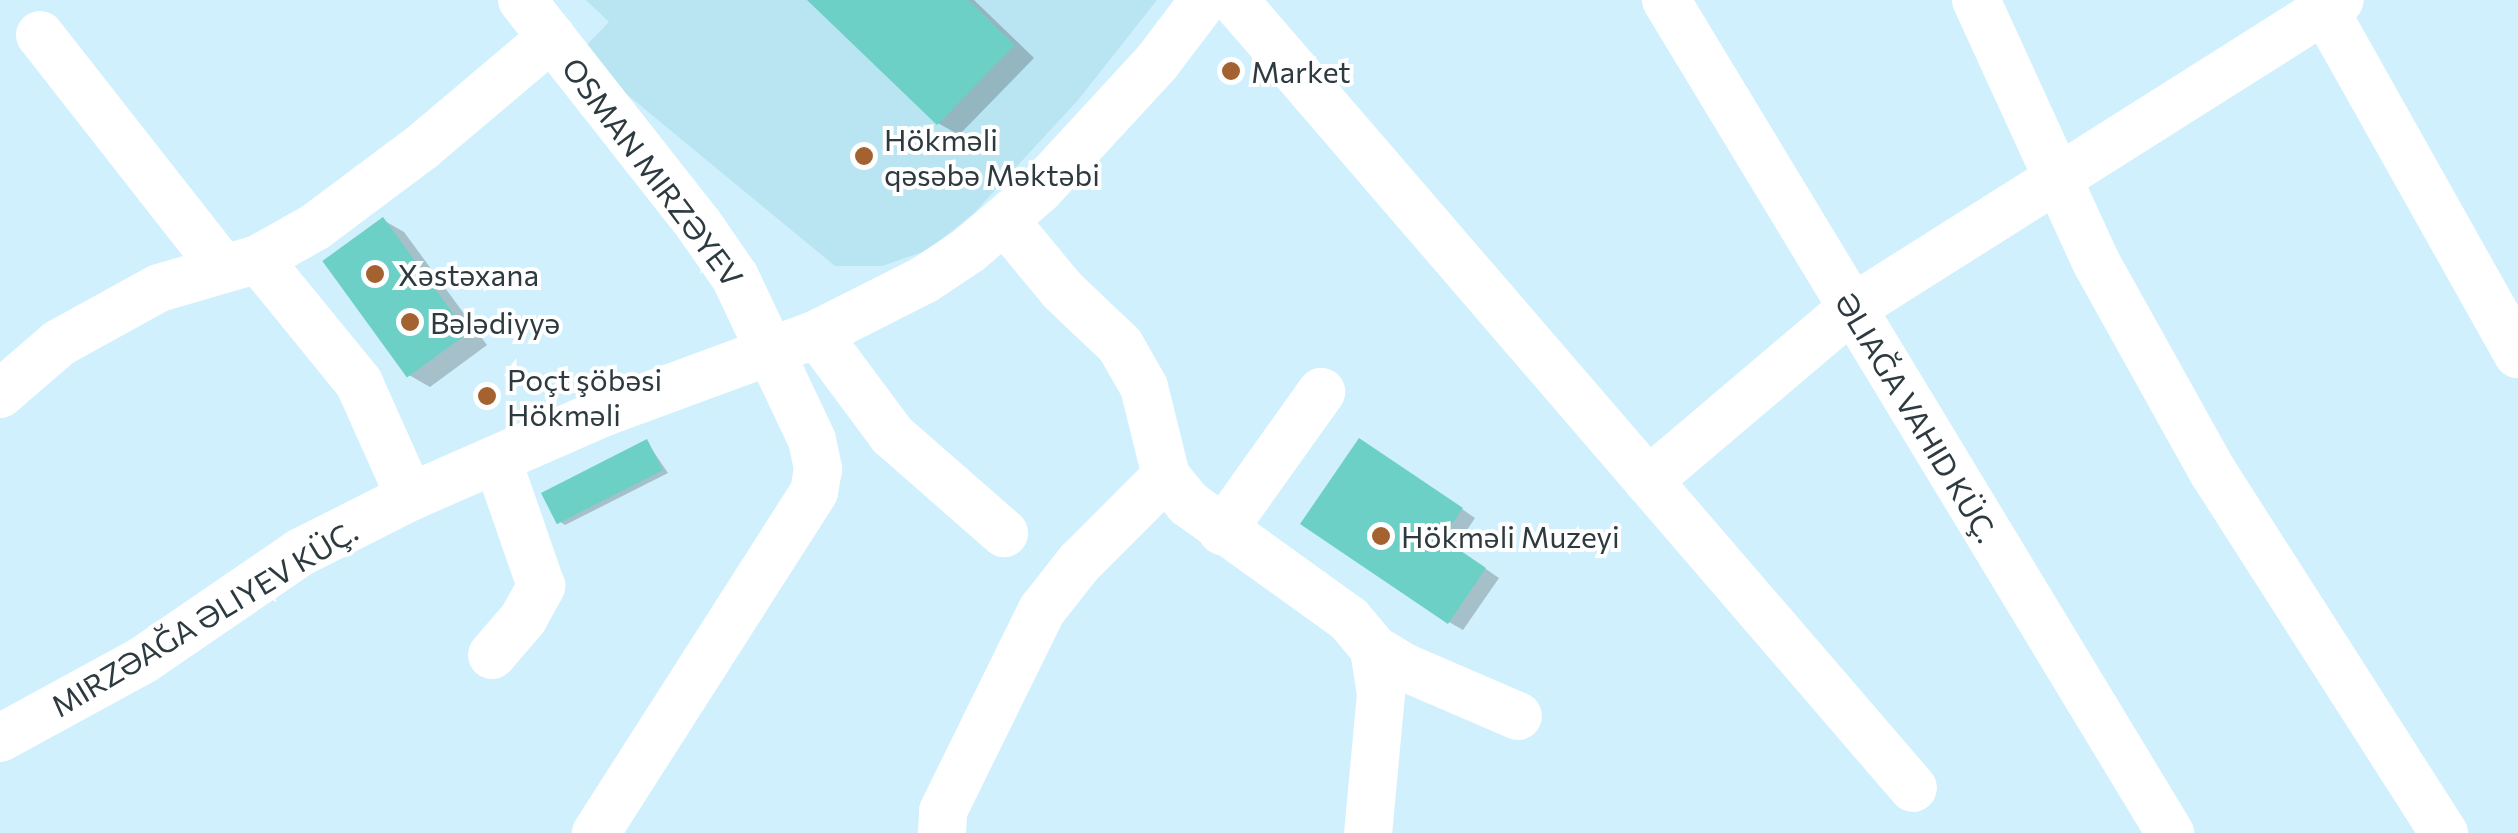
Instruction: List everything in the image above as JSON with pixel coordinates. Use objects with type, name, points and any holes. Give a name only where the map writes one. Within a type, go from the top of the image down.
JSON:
[{"type":"street","name":"OSMAN MIRZƏYEV","points":[[522,0],[699,225],[735,277],[812,440],[818,469],[814,492],[616,827]]},
{"type":"street","name":"MIRZƏAĞA ƏLIYEV KÜÇ.","points":[[0,738],[142,660],[301,552],[410,497],[605,412],[817,334],[924,280],[1004,221],[1157,62],[1204,0]]},
{"type":"street","points":[[1234,0],[1913,788]]},
{"type":"street","name":"ƏLIAĞA VAHID KÜÇ.","points":[[1666,0],[2170,833]]},
{"type":"street","points":[[1976,0],[2096,262],[2213,472],[2444,833]]},
{"type":"street","points":[[1648,481],[1851,309],[2328,3],[2518,354]]},
{"type":"street","points":[[40,35],[240,263],[360,383],[410,497]]},
{"type":"street","points":[[1,392],[59,343],[159,288],[240,263],[315,227],[422,147],[552,37]]},
{"type":"street","points":[[1004,221],[1062,290],[1120,345],[1144,387],[1166,476],[1189,504],[1349,619],[1374,649],[1404,668],[1518,716]]},
{"type":"street","points":[[817,334],[892,435],[1004,533]]},
{"type":"street","points":[[1222,531],[1321,392]]},
{"type":"street","points":[[492,656],[522,620],[540,586],[496,459]]},
{"type":"street","points":[[942,833],[943,811],[1042,610],[1079,563],[1166,476]]},
{"type":"street","points":[[1368,833],[1381,694],[1374,649]]},
{"type":"shaded area","name":"Hökməli qəsəbə Məktəbi","points":[[586,0],[1157,0],[1078,100],[974,213],[928,250],[882,266],[835,266],[578,54],[609,22]]},
{"type":"building","points":[[807,0],[968,0],[1015,45],[937,125]]},
{"type":"building","points":[[383,217],[468,333],[407,378],[322,261]]},
{"type":"building","points":[[1359,438],[1463,508],[1442,538],[1486,568],[1448,624],[1300,524]]},
{"type":"building","points":[[647,439],[663,470],[557,524],[541,493]]},
{"type":"place","name":"Market","points":[[1231,71]]},
{"type":"place","name":"Hökməli qəsəbə Məktəbi","points":[[864,156]]},
{"type":"place","name":"Xəstəxana","points":[[375,274]]},
{"type":"place","name":"Bələdiyyə","points":[[410,322]]},
{"type":"place","name":"Poçt şöbəsi Hökməli","points":[[487,396]]},
{"type":"place","name":"Hökməli Muzeyi","points":[[1381,536]]}]
